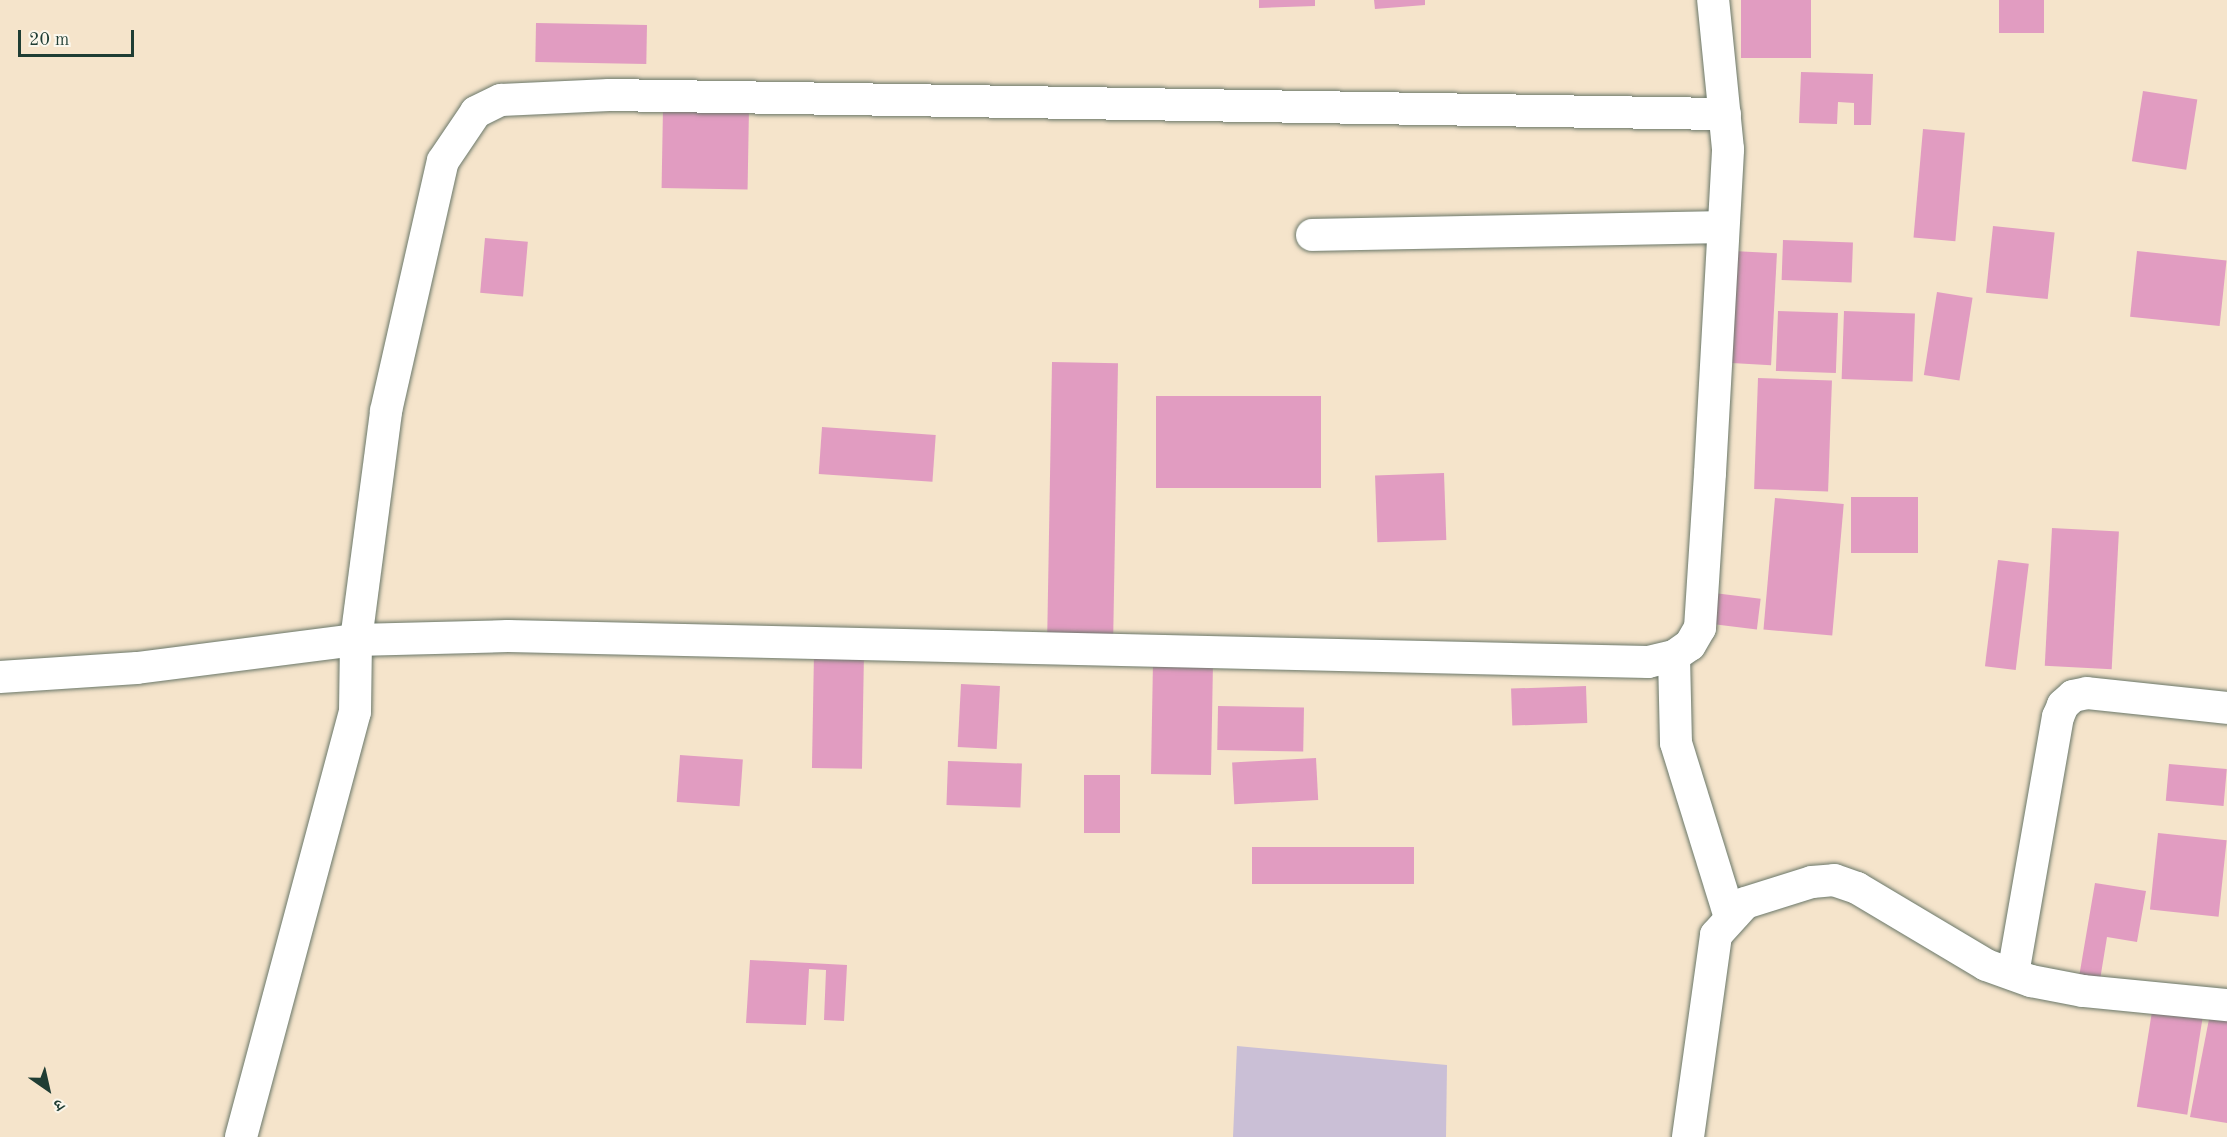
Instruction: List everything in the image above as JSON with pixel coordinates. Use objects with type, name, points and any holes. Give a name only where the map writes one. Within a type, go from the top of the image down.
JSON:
[{"type":"street","points":[[0,677],[137,668],[356,640],[508,636],[1636,661],[1674,656],[1690,645],[1700,628],[1728,149],[1713,0]]},
{"type":"street","points":[[241,1137],[355,712],[356,640],[386,411],[443,161],[476,112],[501,100],[609,95],[1725,114]]},
{"type":"street","points":[[1312,235],[1723,227]]},
{"type":"street","points":[[1674,656],[1676,743],[1730,917]]},
{"type":"street","points":[[2013,974],[2058,717],[2063,705],[2073,696],[2087,693],[2227,708]]},
{"type":"street","points":[[1688,1137],[1716,935],[1745,903],[1812,882],[1834,880],[1857,888],[1986,965],[2013,974],[2083,991],[2227,1005]]},
{"type":"shaded area","points":[[1237,1046],[1447,1065],[1446,1137],[1233,1137]]},
{"type":"building","points":[[1259,0],[1315,0],[1315,6],[1259,8]]},
{"type":"building","points":[[1374,0],[1425,0],[1425,5],[1375,9]]},
{"type":"building","points":[[1741,0],[1811,0],[1811,58],[1741,58]]},
{"type":"building","points":[[1999,0],[2044,0],[2044,33],[1999,33]]},
{"type":"building","points":[[536,23],[647,25],[646,64],[535,62]]},
{"type":"building","points":[[1801,72],[1873,74],[1871,125],[1854,125],[1854,103],[1838,102],[1837,124],[1799,123]]},
{"type":"building","points":[[2143,91],[2197,100],[2186,170],[2132,161]]},
{"type":"building","points":[[663,107],[749,109],[748,189],[662,188]]},
{"type":"building","points":[[1923,129],[1965,133],[1955,241],[1914,238]]},
{"type":"building","points":[[1993,226],[2055,232],[2048,299],[1986,293]]},
{"type":"building","points":[[485,238],[528,242],[523,297],[480,293]]},
{"type":"building","points":[[1783,240],[1853,242],[1852,282],[1782,280]]},
{"type":"building","points":[[1733,251],[1777,253],[1771,365],[1727,363]]},
{"type":"building","points":[[2137,251],[2227,260],[2220,326],[2130,317]]},
{"type":"building","points":[[1937,292],[1973,298],[1959,381],[1924,375]]},
{"type":"building","points":[[1778,311],[1838,313],[1836,373],[1776,371]]},
{"type":"building","points":[[1844,311],[1915,313],[1913,381],[1842,379]]},
{"type":"building","points":[[1052,362],[1118,363],[1113,637],[1047,636]]},
{"type":"building","points":[[1758,378],[1832,381],[1828,492],[1754,489]]},
{"type":"building","points":[[1156,396],[1321,396],[1321,488],[1156,488]]},
{"type":"building","points":[[822,427],[936,435],[932,482],[819,474]]},
{"type":"building","points":[[1444,473],[1446,540],[1377,542],[1375,475]]},
{"type":"building","points":[[1851,497],[1918,497],[1918,553],[1851,553]]},
{"type":"building","points":[[1775,498],[1844,504],[1832,636],[1763,629]]},
{"type":"building","points":[[2052,528],[2119,532],[2112,669],[2045,666]]},
{"type":"building","points":[[1998,560],[2029,564],[2016,670],[1985,666]]},
{"type":"building","points":[[1714,593],[1761,599],[1757,629],[1710,624]]},
{"type":"building","points":[[814,652],[864,653],[862,769],[812,768]]},
{"type":"building","points":[[1153,661],[1213,662],[1211,775],[1151,774]]},
{"type":"building","points":[[961,684],[1000,686],[997,749],[958,747]]},
{"type":"building","points":[[1586,686],[1587,723],[1512,726],[1511,689]]},
{"type":"building","points":[[1218,706],[1304,708],[1303,751],[1217,750]]},
{"type":"building","points":[[680,755],[743,759],[740,806],[677,802]]},
{"type":"building","points":[[1316,758],[1318,800],[1234,804],[1232,762]]},
{"type":"building","points":[[948,761],[1022,764],[1020,808],[946,805]]},
{"type":"building","points":[[2169,764],[2227,769],[2224,806],[2166,801]]},
{"type":"building","points":[[1084,775],[1120,775],[1120,833],[1084,833]]},
{"type":"building","points":[[2158,833],[2227,840],[2219,917],[2150,910]]},
{"type":"building","points":[[1252,847],[1414,847],[1414,884],[1252,884]]},
{"type":"building","points":[[2095,883],[2146,891],[2137,942],[2107,937],[2099,986],[2078,983]]},
{"type":"building","points":[[750,960],[847,965],[844,1021],[824,1020],[826,970],[809,969],[806,1025],[746,1023]]},
{"type":"building","points":[[2153,1005],[2203,1013],[2187,1115],[2137,1107]]},
{"type":"building","points":[[2210,1014],[2227,1017],[2227,1123],[2190,1117]]}]
